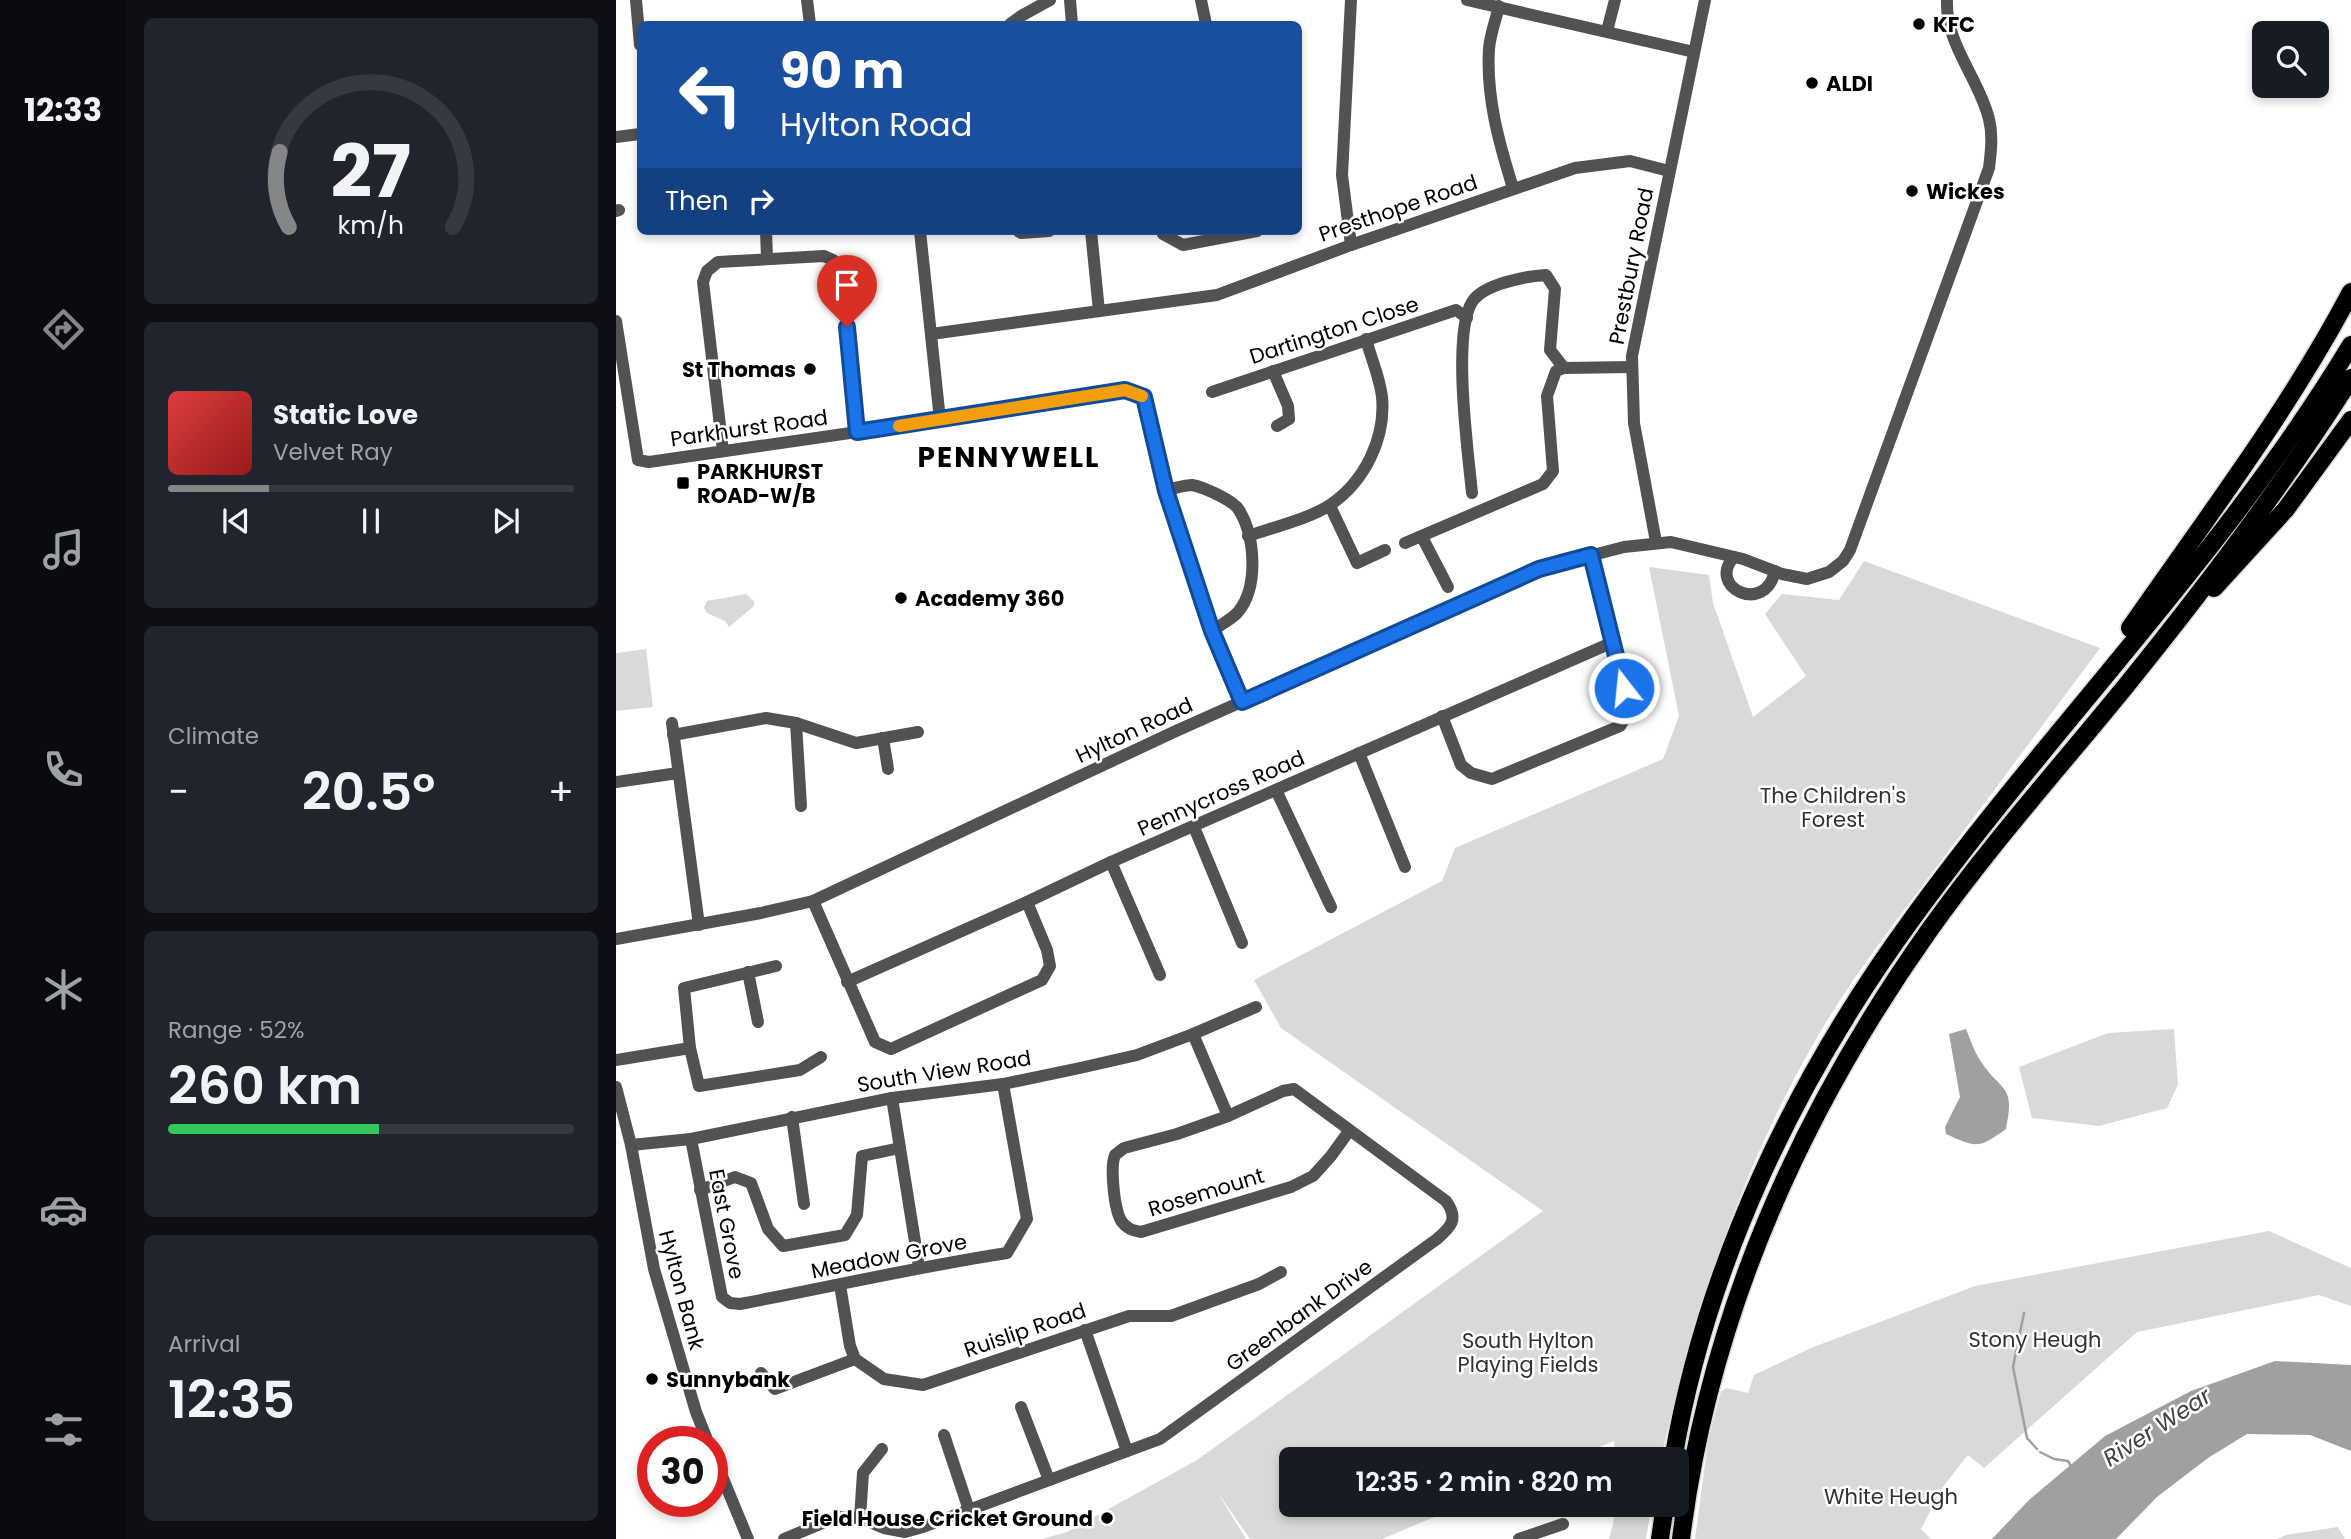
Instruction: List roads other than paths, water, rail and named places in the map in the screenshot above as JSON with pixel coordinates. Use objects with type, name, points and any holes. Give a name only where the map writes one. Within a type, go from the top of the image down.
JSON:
[{"type":"highway","points":[[2057,733],[2232,482],[2328,335],[2351,292]]},
{"type":"highway","points":[[1676,1447],[1688,1390],[1716,1292],[1755,1190],[1807,1084],[1836,1034],[1910,922],[1979,831],[2195,566],[2245,500],[2351,345]]},
{"type":"highway","points":[[1681,1539],[1697,1442],[1722,1344],[1755,1245],[1800,1143],[1854,1045],[1929,931],[1994,845],[2126,685],[2258,514],[2351,378]]},
{"type":"highway","points":[[2126,685],[2286,509],[2351,420]]},
{"type":"highway","points":[[1660,1539],[1663,1517]]},
{"type":"street","points":[[636,0],[638,21]]},
{"type":"street","points":[[807,0],[810,21]]},
{"type":"street","points":[[1014,21],[1051,0]]},
{"type":"street","points":[[1070,0],[1072,21]]},
{"type":"street","points":[[1201,0],[1205,21]]},
{"type":"street","points":[[1351,0],[1342,175],[1351,245]]},
{"type":"street","points":[[1467,0],[1694,52]]},
{"type":"street","points":[[1607,31],[1615,0]]},
{"type":"street","name":"Prestbury Road","points":[[1656,542],[1634,423],[1632,356],[1705,0]]},
{"type":"street","name":"Hylton Road","points":[[619,941],[813,901],[1242,702],[1539,569],[1591,555],[1656,542],[1671,542],[1807,579],[1829,572],[1843,561],[1850,550],[1989,168],[1992,143],[1989,118],[1954,38],[1947,0]]},
{"type":"street","points":[[1499,6],[1489,47],[1491,94],[1496,133],[1513,188]]},
{"type":"street","points":[[616,137],[637,134]]},
{"type":"street","name":"Presthope Road","points":[[931,334],[1217,295],[1351,245],[1575,168],[1630,161],[1669,171]]},
{"type":"street","points":[[766,235],[767,258]]},
{"type":"street","points":[[920,235],[940,420]]},
{"type":"street","points":[[1091,235],[1099,310]]},
{"type":"street","points":[[1165,235],[1183,245],[1236,235]]},
{"type":"street","points":[[723,451],[703,282],[707,271],[718,262],[824,256],[833,260],[842,274],[857,432]]},
{"type":"street","points":[[1472,493],[1463,392],[1465,325],[1473,301],[1487,290],[1527,276],[1546,275],[1555,289],[1550,350],[1564,368]]},
{"type":"street","name":"Dartington Close","points":[[1212,392],[1456,310],[1468,318]]},
{"type":"street","name":"Parkhurst Road","points":[[616,321],[638,460],[649,462],[1125,390],[1144,397],[1166,491]]},
{"type":"street","points":[[1248,536],[1330,506],[1370,460],[1379,437],[1382,397],[1366,339]]},
{"type":"street","points":[[1405,543],[1543,484],[1553,471],[1547,396],[1556,371],[1564,368],[1632,367]]},
{"type":"street","points":[[1273,371],[1288,406],[1289,419],[1278,426]]},
{"type":"street","points":[[1212,631],[1238,612],[1249,592],[1253,566],[1248,536],[1238,508],[1216,494],[1191,485],[1166,491],[1212,631],[1242,702]]},
{"type":"street","points":[[1330,506],[1357,564],[1385,550]]},
{"type":"street","points":[[1422,537],[1448,587]]},
{"type":"street","points":[[1442,716],[1461,765],[1471,773],[1492,779],[1620,726],[1630,710],[1591,555]]},
{"type":"street","points":[[1734,557],[1727,564],[1726,573],[1728,581],[1739,592],[1756,594],[1763,591],[1769,586],[1775,571]]},
{"type":"street","name":"Pennycross Road","points":[[847,982],[1111,862],[1611,643]]},
{"type":"street","points":[[699,925],[672,729],[766,718],[796,723],[856,743],[918,732]]},
{"type":"street","points":[[796,723],[801,806]]},
{"type":"street","points":[[883,738],[888,769]]},
{"type":"street","points":[[1359,753],[1405,867]]},
{"type":"street","points":[[616,782],[678,773]]},
{"type":"street","points":[[1276,790],[1331,906]]},
{"type":"street","points":[[1194,827],[1242,943]]},
{"type":"street","points":[[1111,862],[1160,975]]},
{"type":"street","points":[[813,901],[875,1042],[891,1049],[1042,980],[1050,966],[1047,950],[1027,902]]},
{"type":"street","points":[[776,966],[684,988],[690,1048],[699,1086],[800,1069],[821,1057]]},
{"type":"street","points":[[748,972],[758,1022]]},
{"type":"street","name":"South View Road","points":[[631,1145],[691,1139],[892,1097],[1003,1084],[1138,1055],[1256,1007]]},
{"type":"street","points":[[1193,1034],[1228,1116]]},
{"type":"street","points":[[616,1060],[690,1048]]},
{"type":"street","name":"Meadow Grove","points":[[740,1304],[919,1267],[1007,1253],[1027,1219],[1003,1084]]},
{"type":"street","name":"Hylton Bank","points":[[616,1087],[631,1145],[654,1269],[702,1426]]},
{"type":"street","name":"Greenbank Drive","points":[[784,1539],[837,1517],[860,1518],[884,1528],[905,1532],[1160,1439],[1437,1239],[1450,1225],[1453,1213],[1446,1201],[1294,1089],[1177,1134],[1124,1148],[1115,1155]]},
{"type":"street","points":[[892,1097],[919,1267]]},
{"type":"street","points":[[792,1117],[804,1204]]},
{"type":"street","name":"Rosemount","points":[[1115,1155],[1112,1171],[1119,1219],[1131,1230],[1141,1232],[1291,1187],[1313,1176],[1349,1130]]},
{"type":"street","name":"East Grove","points":[[691,1139],[722,1297],[730,1303],[740,1304]]},
{"type":"street","points":[[700,1190],[735,1177],[751,1183],[768,1229],[783,1246],[845,1235],[857,1215],[862,1156],[900,1148]]},
{"type":"street","name":"Ruislip Road","points":[[855,1359],[884,1379],[923,1385],[1129,1316],[1171,1316],[1281,1272]]},
{"type":"street","points":[[761,1373],[775,1389],[855,1359],[850,1346],[840,1285]]},
{"type":"street","points":[[1085,1330],[1127,1451]]},
{"type":"street","points":[[1021,1407],[1049,1480]]},
{"type":"street","points":[[944,1435],[969,1510]]},
{"type":"street","points":[[860,1518],[863,1473],[882,1449]]},
{"type":"street","points":[[848,1470],[863,1473]]},
{"type":"street","points":[[728,1491],[748,1539]]},
{"type":"street","points":[[1520,1539],[1563,1524]]},
{"type":"water","points":[[1966,1029],[1978,1056],[2005,1090],[2009,1103],[2006,1129],[1977,1144],[1946,1134],[1945,1127],[1960,1097],[1949,1034]]},
{"type":"water","name":"River Wear","points":[[2275,1361],[2351,1365],[2351,1451],[2310,1435],[2247,1434],[2208,1458],[2157,1497],[2116,1539],[1992,1539],[2029,1500],[2105,1436],[2191,1391]]},
{"type":"waterway","points":[[2024,1313],[2013,1367],[2027,1438],[2037,1449]]},
{"type":"waterway","points":[[2040,1452],[2054,1459],[2068,1461],[2071,1466]]},
{"type":"place","name":"KFC","points":[[1919,24]]},
{"type":"place","name":"ALDI","points":[[1812,83]]},
{"type":"place","name":"Wickes","points":[[1912,191]]},
{"type":"place","name":"St Thomas","points":[[810,369]]},
{"type":"place","name":"PARKHURST ROAD-W/B","points":[[683,483]]},
{"type":"place","name":"Academy 360","points":[[901,598]]},
{"type":"place","name":"Sunnybank","points":[[652,1379]]},
{"type":"place","name":"Field House Cricket Ground","points":[[1107,1518]]},
{"type":"district","name":"PENNYWELL","points":[[1009,457]]},
{"type":"park label","name":"The Children's Forest","points":[[1833,807]]},
{"type":"park label","name":"Stony Heugh","points":[[2035,1339]]},
{"type":"park label","name":"South Hylton Playing Fields","points":[[1528,1352]]},
{"type":"park label","name":"White Heugh","points":[[1891,1496]]}]
